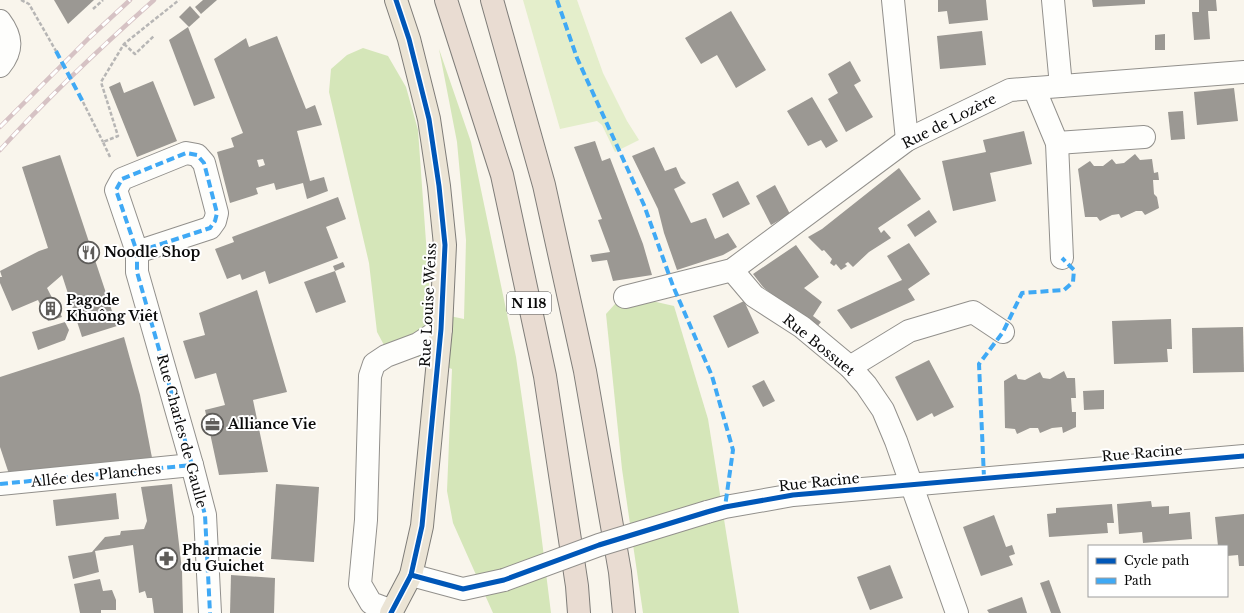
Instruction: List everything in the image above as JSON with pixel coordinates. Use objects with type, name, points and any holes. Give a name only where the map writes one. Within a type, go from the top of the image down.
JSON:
[{"type":"highway","name":"N 118","points":[[446,0],[502,175],[542,360],[577,586],[579,613]]},
{"type":"highway","name":"N 118","points":[[492,0],[544,185],[585,372],[620,572],[624,613]]},
{"type":"main road","name":"Rue Louise Weiss","points":[[392,612],[411,575],[422,526],[441,329],[445,245],[439,186],[429,119],[409,39],[396,0]]},
{"type":"street","points":[[893,0],[907,140]]},
{"type":"street","points":[[1053,0],[1061,86]]},
{"type":"street","points":[[0,21],[5,28],[10,48],[7,58],[0,66]]},
{"type":"street","name":"Rue de Lozère","points":[[625,297],[732,270],[907,140],[1010,90],[1244,72]]},
{"type":"street","points":[[1034,88],[1057,143],[1062,258]]},
{"type":"street","points":[[1057,143],[1144,137]]},
{"type":"street","name":"Rue Charles de Gaulle","points":[[137,252],[210,228],[215,221],[217,213],[204,162],[197,155],[186,153],[122,179],[116,190],[137,252],[137,272],[205,515],[210,613]]},
{"type":"street","name":"Rue Bossuet","points":[[732,270],[754,296],[802,327],[850,367],[866,385],[883,410],[896,441],[957,613]]},
{"type":"street","points":[[850,367],[909,331],[973,312],[1003,332]]},
{"type":"street","points":[[392,612],[371,603],[360,584],[366,520],[370,376],[374,364],[386,356],[418,344],[441,329]]},
{"type":"street","name":"Rue Racine","points":[[411,575],[463,589],[504,580],[599,545],[707,512],[725,507],[793,495],[1244,456]]},
{"type":"street","name":"Allée des Planches","points":[[0,484],[192,465]]},
{"type":"path","points":[[21,0],[29,4],[56,51]]},
{"type":"path","points":[[93,9],[103,0]]},
{"type":"path","points":[[103,142],[118,136],[101,82],[124,44],[179,0]]},
{"type":"path","points":[[124,44],[135,54],[154,36]]},
{"type":"path","points":[[83,102],[113,164]]},
{"type":"green space","points":[[523,0],[577,0],[603,73],[627,121],[639,140],[615,152],[602,125],[597,121],[560,129]]},
{"type":"green space","points":[[363,48],[388,56],[406,87],[418,130],[431,312],[464,319],[466,240],[457,142],[439,49],[471,142],[516,357],[551,613],[493,613],[453,523],[447,491],[452,369],[384,345],[377,332],[369,263],[329,92],[331,69],[347,55]]},
{"type":"green space","points":[[652,301],[674,306],[708,419],[739,613],[643,613],[622,469],[606,314],[615,304]]},
{"type":"building","points":[[54,0],[94,0],[68,24]]},
{"type":"building","points":[[203,0],[217,0],[201,14],[195,7]]},
{"type":"building","points":[[938,0],[986,0],[988,20],[949,24],[947,11],[938,12]]},
{"type":"building","points":[[1092,0],[1145,0],[1145,4],[1093,7]]},
{"type":"building","points":[[1199,0],[1216,0],[1217,11],[1208,11],[1210,39],[1194,40],[1192,12],[1199,12]]},
{"type":"building","points":[[190,6],[200,17],[189,27],[179,17]]},
{"type":"building","points":[[731,11],[766,70],[736,88],[717,55],[701,64],[685,38]]},
{"type":"building","points":[[188,27],[215,98],[194,106],[169,40]]},
{"type":"building","points":[[982,31],[986,65],[940,69],[937,36]]},
{"type":"building","points":[[1165,34],[1165,50],[1155,50],[1155,35]]},
{"type":"building","points":[[277,36],[306,109],[315,105],[322,125],[297,131],[310,181],[324,177],[328,191],[307,199],[303,183],[276,190],[274,183],[256,188],[258,194],[230,203],[217,152],[234,147],[231,138],[243,133],[214,59],[246,38],[249,47]],"holes":[[[263,159],[265,165],[259,167],[257,160]]]},
{"type":"building","points":[[850,61],[861,81],[854,85],[873,117],[846,132],[828,99],[838,93],[828,74]]},
{"type":"building","points":[[153,81],[177,141],[137,157],[109,87],[120,82],[124,93]]},
{"type":"building","points":[[1234,88],[1238,121],[1197,125],[1194,92]]},
{"type":"building","points":[[812,97],[838,141],[826,148],[821,140],[808,146],[787,111]]},
{"type":"building","points":[[1183,111],[1185,139],[1171,140],[1168,112]]},
{"type":"building","points":[[1024,131],[1032,164],[990,173],[996,201],[953,211],[942,161],[986,152],[983,140]]},
{"type":"building","points":[[595,141],[602,161],[610,158],[643,244],[652,275],[613,281],[607,260],[592,262],[590,255],[610,252],[598,220],[602,219],[574,147]]},
{"type":"building","points":[[654,147],[665,171],[676,167],[681,178],[686,183],[674,189],[691,223],[706,218],[715,239],[728,233],[737,247],[723,255],[677,270],[664,233],[658,209],[632,156]]},
{"type":"building","points":[[1135,154],[1140,160],[1152,159],[1154,173],[1158,172],[1159,180],[1153,180],[1154,194],[1157,197],[1159,208],[1145,215],[1142,211],[1136,211],[1121,218],[1119,214],[1112,215],[1100,221],[1097,217],[1085,217],[1078,169],[1090,161],[1094,166],[1103,166],[1112,159],[1116,164],[1124,163]]},
{"type":"building","points":[[60,155],[117,326],[82,337],[62,275],[47,288],[62,317],[48,321],[38,300],[12,311],[0,283],[0,277],[2,277],[0,271],[48,248],[22,167]]},
{"type":"building","points":[[899,168],[921,199],[878,228],[881,233],[884,230],[891,238],[869,252],[853,267],[848,262],[845,264],[847,266],[841,270],[836,264],[834,266],[830,263],[832,259],[824,250],[822,251],[808,237],[822,229]]},
{"type":"building","points":[[738,181],[750,204],[723,218],[712,194]]},
{"type":"building","points":[[775,185],[790,214],[771,225],[756,196]]},
{"type":"building","points":[[338,197],[346,219],[326,227],[338,258],[269,284],[265,271],[242,280],[240,274],[227,279],[215,249],[234,242],[232,237]]},
{"type":"building","points":[[929,210],[937,222],[915,237],[907,225]]},
{"type":"building","points":[[909,243],[930,274],[908,289],[915,300],[851,329],[837,310],[902,280],[887,256]]},
{"type":"building","points":[[796,245],[819,277],[804,288],[822,302],[813,316],[821,322],[816,328],[778,300],[763,287],[753,274]]},
{"type":"building","points":[[343,262],[345,267],[335,271],[333,266]]},
{"type":"building","points":[[335,271],[346,302],[316,313],[304,282]]},
{"type":"building","points":[[257,290],[287,392],[253,400],[268,472],[219,475],[205,410],[225,405],[216,373],[195,379],[183,341],[205,335],[199,313]]},
{"type":"building","points":[[744,301],[759,333],[728,348],[713,316]]},
{"type":"building","points":[[1171,319],[1172,349],[1167,349],[1168,362],[1114,364],[1112,321]]},
{"type":"building","points":[[65,322],[69,330],[65,340],[38,350],[32,332]]},
{"type":"building","points":[[1243,327],[1244,372],[1193,373],[1192,328]]},
{"type":"building","points":[[124,337],[140,395],[153,463],[10,477],[0,447],[0,377]]},
{"type":"building","points":[[929,360],[954,407],[934,417],[932,413],[917,421],[895,377]]},
{"type":"building","points":[[1064,371],[1067,378],[1075,378],[1076,398],[1071,398],[1072,412],[1076,412],[1076,427],[1063,433],[1062,427],[1052,428],[1040,433],[1038,428],[1030,428],[1017,434],[1015,429],[1005,428],[1004,381],[1016,374],[1018,379],[1025,380],[1040,372],[1043,378],[1050,379]]},
{"type":"building","points":[[764,380],[775,401],[763,407],[752,386]]},
{"type":"building","points":[[1104,390],[1104,409],[1084,410],[1083,391]]},
{"type":"building","points":[[172,484],[182,570],[183,613],[154,613],[152,598],[147,598],[145,591],[139,593],[133,545],[95,551],[99,572],[73,579],[68,556],[92,552],[105,537],[120,535],[121,531],[144,529],[147,521],[141,487]]},
{"type":"building","points":[[276,484],[319,487],[314,562],[271,559]]},
{"type":"building","points":[[116,493],[119,519],[56,526],[53,500]]},
{"type":"building","points":[[1151,501],[1152,507],[1169,506],[1169,514],[1190,512],[1192,539],[1143,543],[1142,532],[1119,534],[1117,504]]},
{"type":"building","points":[[1112,504],[1114,523],[1107,523],[1108,533],[1049,537],[1047,514],[1056,513],[1056,508]]},
{"type":"building","points":[[1244,514],[1244,566],[1239,566],[1238,555],[1228,556],[1228,545],[1218,545],[1215,517]]},
{"type":"building","points":[[994,515],[1006,547],[1012,545],[1015,554],[1009,556],[1013,565],[981,576],[963,527]]},
{"type":"building","points":[[890,565],[903,598],[870,610],[857,577]]},
{"type":"building","points":[[231,575],[275,578],[274,613],[230,613]]},
{"type":"building","points":[[100,579],[103,591],[112,590],[116,600],[116,610],[101,610],[101,613],[80,613],[74,584]]},
{"type":"building","points":[[1049,580],[1061,613],[1051,613],[1040,583]]},
{"type":"building","points":[[1022,597],[1027,613],[989,613],[987,610]]},
{"type":"railway","points":[[0,127],[89,38],[130,0]]},
{"type":"railway","points":[[0,150],[75,73],[154,0]]},
{"type":"marked path","points":[[557,0],[577,58],[644,205],[673,286],[712,376],[733,450],[725,507]]},
{"type":"marked path","points":[[56,51],[83,102]]},
{"type":"marked path","points":[[137,252],[210,228],[215,221],[217,213],[204,163],[197,155],[186,153],[122,179],[116,190],[137,252],[137,272],[205,515],[210,613]]},
{"type":"marked path","points":[[984,478],[979,364],[1003,332],[1022,293],[1064,290],[1073,282],[1074,270],[1062,258]]},
{"type":"marked path","points":[[0,484],[192,465]]},
{"type":"cycle path","points":[[391,613],[411,575],[422,526],[441,329],[445,245],[439,186],[429,119],[409,39],[396,0]]},
{"type":"cycle path","points":[[411,575],[463,589],[504,580],[599,545],[707,512],[725,507],[793,495],[1244,456]]},
{"type":"place","name":"Noodle Shop","points":[[89,252]]},
{"type":"place","name":"Pagode Khuông Viêt","points":[[50,308]]},
{"type":"place","name":"Alliance Vie","points":[[213,424]]},
{"type":"place","name":"Pharmacie du Guichet","points":[[167,558]]}]
